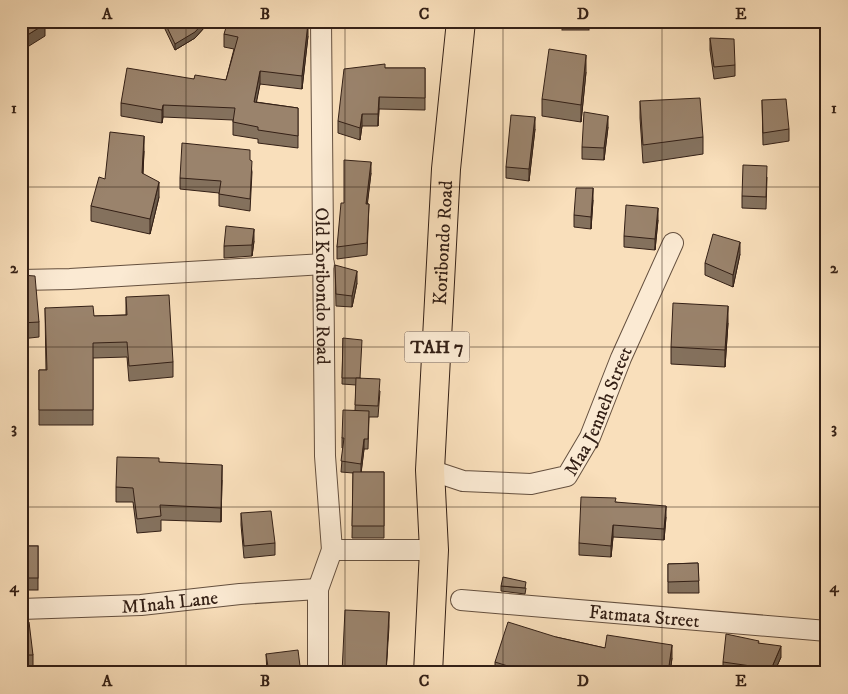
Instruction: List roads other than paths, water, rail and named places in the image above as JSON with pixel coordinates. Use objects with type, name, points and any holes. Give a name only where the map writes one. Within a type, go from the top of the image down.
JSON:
[{"type":"highway","name":"Koribondo Road","points":[[428,673],[434,550],[430,470],[446,169],[461,21]]},
{"type":"street","name":"Old Koribondo Road","points":[[318,673],[318,589],[332,550],[325,456],[321,21]]},
{"type":"street","name":"Maa Jenneh Street","points":[[430,470],[463,481],[531,484],[567,476],[590,437],[621,358],[673,243]]},
{"type":"street","points":[[21,280],[324,264]]},
{"type":"street","points":[[332,550],[434,550]]},
{"type":"street","name":"MInah Lane","points":[[21,609],[141,605],[240,594],[318,589]]},
{"type":"street","name":"Fatmata Street","points":[[461,600],[827,631]]}]
